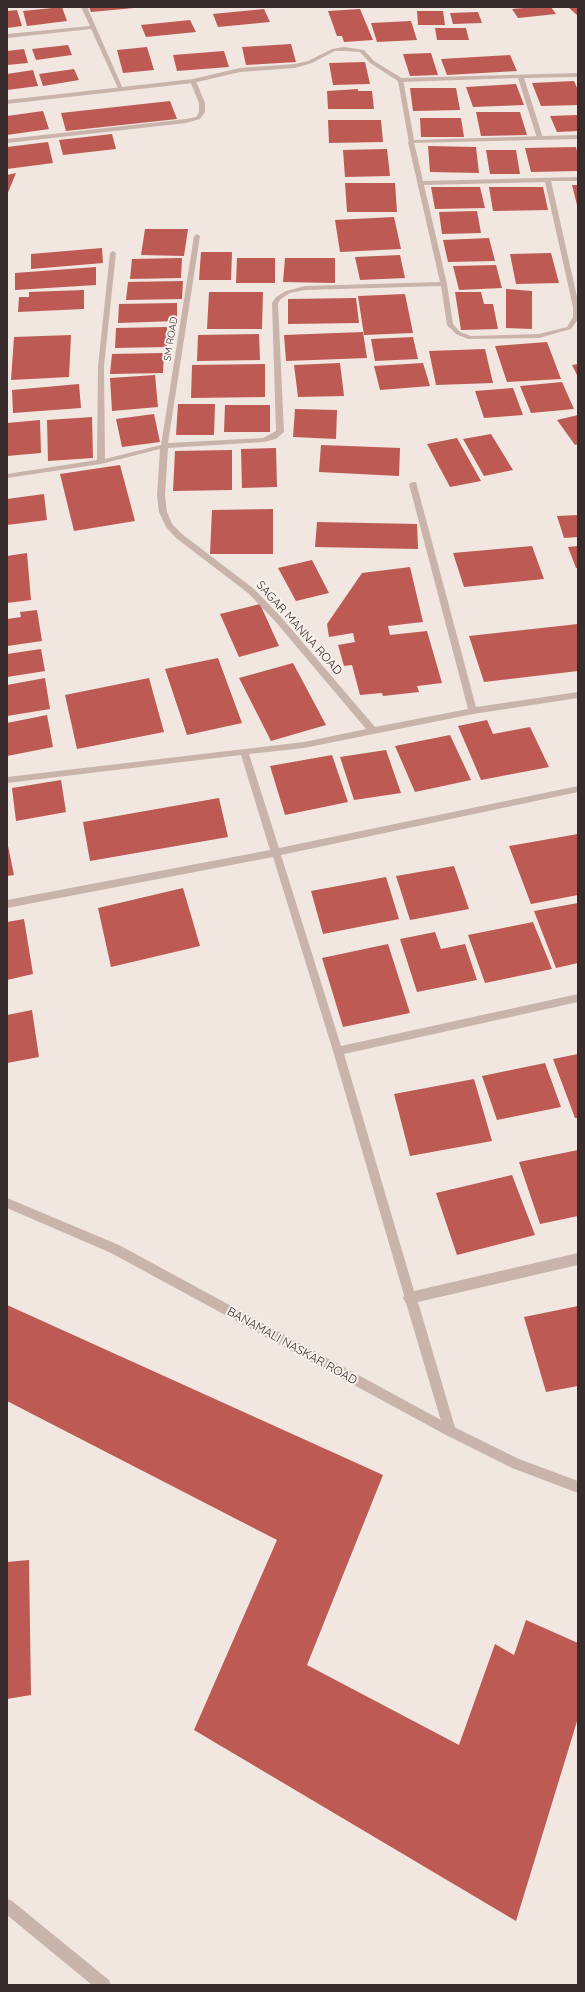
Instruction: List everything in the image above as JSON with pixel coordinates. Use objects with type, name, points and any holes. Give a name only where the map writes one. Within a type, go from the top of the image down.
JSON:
[{"type":"street","points":[[84,7],[121,88]]},
{"type":"street","points":[[7,36],[93,27]]},
{"type":"street","points":[[7,102],[193,81],[240,70],[295,66],[310,62],[334,50],[344,49],[362,51],[372,62],[401,80],[521,78],[578,75]]},
{"type":"street","points":[[521,78],[540,138]]},
{"type":"street","points":[[401,80],[411,142],[444,284],[450,325],[458,333],[470,338],[539,336],[568,328],[576,317],[576,307],[562,252],[548,180]]},
{"type":"street","points":[[7,141],[186,121],[198,118],[202,112],[202,103],[193,81]]},
{"type":"street","points":[[411,142],[578,137]]},
{"type":"street","points":[[421,183],[578,179]]},
{"type":"street","name":"SM ROAD","points":[[164,446],[197,236]]},
{"type":"street","points":[[101,462],[101,366],[113,253]]},
{"type":"street","points":[[7,476],[101,462],[164,446],[264,440],[273,437],[280,432],[275,303],[278,298],[288,292],[305,288],[444,284]]},
{"type":"street","name":"SAGAR MANNA ROAD","points":[[164,446],[161,496],[163,512],[169,525],[179,536],[251,591],[278,620],[373,731]]},
{"type":"street","points":[[413,484],[473,711]]},
{"type":"street","points":[[7,780],[304,745],[473,711],[578,696]]},
{"type":"street","points":[[244,751],[254,778],[275,853],[338,1051],[409,1298],[450,1431]]},
{"type":"street","points":[[7,904],[275,853],[578,789]]},
{"type":"street","points":[[338,1051],[578,998]]},
{"type":"street","name":"BANAMALI NASKAR ROAD","points":[[7,1203],[115,1249],[450,1431],[516,1464],[578,1487]]},
{"type":"street","points":[[409,1298],[578,1259]]},
{"type":"street","points":[[7,1906],[104,1985]]},
{"type":"building","points":[[62,7],[67,21],[27,26],[23,11]]},
{"type":"building","points":[[89,7],[134,7],[134,8],[91,12]]},
{"type":"building","points":[[551,7],[556,14],[518,18],[512,9]]},
{"type":"building","points":[[568,7],[578,7],[578,15],[577,15]]},
{"type":"building","points":[[264,9],[270,22],[218,27],[213,14]]},
{"type":"building","points":[[360,9],[373,40],[344,42],[342,36],[337,36],[328,11]]},
{"type":"building","points":[[17,10],[22,26],[7,28],[7,11]]},
{"type":"building","points":[[417,11],[443,11],[445,25],[418,25]]},
{"type":"building","points":[[478,12],[482,23],[453,24],[450,13]]},
{"type":"building","points":[[190,20],[196,32],[146,37],[141,25]]},
{"type":"building","points":[[411,21],[417,40],[377,42],[371,23]]},
{"type":"building","points":[[435,28],[466,28],[469,40],[437,40]]},
{"type":"building","points":[[291,44],[296,62],[246,65],[242,47]]},
{"type":"building","points":[[68,45],[72,55],[36,60],[32,49]]},
{"type":"building","points":[[147,47],[154,70],[123,73],[117,50]]},
{"type":"building","points":[[24,49],[28,63],[7,65],[7,51]]},
{"type":"building","points":[[224,51],[229,67],[177,71],[173,55]]},
{"type":"building","points":[[431,53],[438,75],[410,76],[403,54]]},
{"type":"building","points":[[510,55],[517,71],[447,75],[441,59]]},
{"type":"building","points":[[365,62],[370,84],[333,85],[329,63]]},
{"type":"building","points":[[74,69],[79,80],[43,86],[39,74]]},
{"type":"building","points":[[33,70],[38,86],[7,90],[7,74]]},
{"type":"building","points":[[574,81],[578,90],[578,105],[541,106],[532,83]]},
{"type":"building","points":[[516,84],[524,105],[473,107],[466,87]]},
{"type":"building","points":[[410,88],[456,88],[460,110],[413,111]]},
{"type":"building","points":[[358,89],[358,91],[372,91],[374,109],[328,109],[327,91]]},
{"type":"building","points":[[170,101],[177,119],[66,131],[61,113]]},
{"type":"building","points":[[43,111],[49,129],[7,135],[7,116]]},
{"type":"building","points":[[476,112],[520,112],[527,135],[481,136]]},
{"type":"building","points":[[578,115],[578,131],[557,132],[550,116]]},
{"type":"building","points":[[420,118],[461,118],[464,137],[421,137]]},
{"type":"building","points":[[328,120],[381,120],[383,142],[329,143]]},
{"type":"building","points":[[112,134],[116,149],[63,155],[59,140]]},
{"type":"building","points":[[48,142],[53,163],[7,169],[7,147]]},
{"type":"building","points":[[428,146],[476,147],[479,173],[430,172]]},
{"type":"building","points":[[576,147],[578,156],[578,171],[531,172],[525,148]]},
{"type":"building","points":[[387,149],[390,176],[345,177],[343,150]]},
{"type":"building","points":[[486,150],[516,150],[520,174],[490,174]]},
{"type":"building","points":[[16,173],[7,195],[7,175]]},
{"type":"building","points":[[345,183],[395,183],[397,212],[347,212]]},
{"type":"building","points":[[572,185],[578,185],[578,205],[577,205]]},
{"type":"building","points":[[431,187],[480,187],[485,208],[435,209]]},
{"type":"building","points":[[489,187],[543,187],[548,210],[493,211]]},
{"type":"building","points":[[477,211],[481,233],[442,234],[439,212]]},
{"type":"building","points":[[394,217],[401,249],[340,252],[335,220]]},
{"type":"building","points":[[145,229],[188,229],[184,256],[141,255]]},
{"type":"building","points":[[489,238],[495,261],[448,262],[443,240]]},
{"type":"building","points":[[102,248],[103,263],[31,269],[31,254]]},
{"type":"building","points":[[201,252],[232,252],[231,280],[199,280]]},
{"type":"building","points":[[551,253],[559,283],[516,284],[510,254]]},
{"type":"building","points":[[400,255],[405,278],[360,280],[355,257]]},
{"type":"building","points":[[182,258],[181,278],[130,279],[132,259]]},
{"type":"building","points":[[237,258],[275,258],[275,283],[236,283]]},
{"type":"building","points":[[285,258],[335,258],[335,283],[283,282]]},
{"type":"building","points":[[496,265],[502,288],[459,290],[453,266]]},
{"type":"building","points":[[96,267],[96,285],[15,290],[15,273]]},
{"type":"building","points":[[183,281],[182,299],[126,300],[128,282]]},
{"type":"building","points":[[506,289],[532,291],[532,329],[506,328]]},
{"type":"building","points":[[84,290],[84,309],[18,312],[19,297],[29,297],[29,292]]},
{"type":"building","points":[[209,292],[263,292],[262,329],[207,329]]},
{"type":"building","points":[[455,292],[481,292],[484,304],[493,304],[498,329],[461,330]]},
{"type":"building","points":[[405,294],[413,333],[364,335],[358,296]]},
{"type":"building","points":[[356,298],[359,323],[288,324],[288,299]]},
{"type":"building","points":[[177,303],[177,321],[118,323],[119,304]]},
{"type":"building","points":[[167,327],[167,347],[115,348],[116,328]]},
{"type":"building","points":[[363,332],[367,358],[286,361],[284,335]]},
{"type":"building","points":[[259,334],[260,360],[197,361],[198,335]]},
{"type":"building","points":[[71,335],[69,377],[11,380],[14,337]]},
{"type":"building","points":[[413,337],[418,359],[375,361],[371,339]]},
{"type":"building","points":[[547,342],[561,379],[507,382],[495,346]]},
{"type":"building","points":[[485,349],[493,383],[436,385],[429,351]]},
{"type":"building","points":[[164,353],[163,373],[110,374],[112,354]]},
{"type":"building","points":[[340,363],[344,396],[298,397],[294,365]]},
{"type":"building","points":[[423,363],[430,386],[380,390],[374,366]]},
{"type":"building","points":[[265,364],[265,397],[191,398],[192,365]]},
{"type":"building","points":[[578,364],[578,377],[572,365]]},
{"type":"building","points":[[155,375],[158,407],[112,411],[110,378]]},
{"type":"building","points":[[562,382],[574,409],[531,413],[520,386]]},
{"type":"building","points":[[79,384],[81,408],[13,413],[12,390]]},
{"type":"building","points":[[513,388],[523,415],[484,418],[475,391]]},
{"type":"building","points":[[178,404],[215,404],[214,435],[176,435]]},
{"type":"building","points":[[225,405],[270,405],[270,432],[224,432]]},
{"type":"building","points":[[295,409],[337,410],[336,439],[293,437]]},
{"type":"building","points":[[154,414],[160,442],[122,447],[116,419]]},
{"type":"building","points":[[578,415],[578,444],[575,445],[557,420]]},
{"type":"building","points":[[92,417],[93,458],[48,461],[47,420]]},
{"type":"building","points":[[40,420],[41,453],[7,456],[7,423]]},
{"type":"building","points":[[491,434],[513,470],[484,476],[463,439]]},
{"type":"building","points":[[457,438],[481,481],[450,487],[427,444]]},
{"type":"building","points":[[321,445],[400,448],[399,476],[319,472]]},
{"type":"building","points":[[276,448],[277,487],[242,488],[241,449]]},
{"type":"building","points":[[232,450],[232,490],[173,491],[175,451]]},
{"type":"building","points":[[120,465],[135,521],[74,531],[60,474]]},
{"type":"building","points":[[44,494],[47,520],[7,525],[7,499]]},
{"type":"building","points":[[273,509],[273,554],[210,554],[212,510]]},
{"type":"building","points":[[578,515],[578,537],[564,538],[557,516]]},
{"type":"building","points":[[317,522],[417,524],[418,549],[315,547]]},
{"type":"building","points":[[532,546],[544,579],[464,587],[453,553]]},
{"type":"building","points":[[578,546],[578,568],[576,568],[568,547]]},
{"type":"building","points":[[27,553],[31,600],[7,603],[7,556]]},
{"type":"building","points":[[312,560],[329,593],[296,601],[278,568]]},
{"type":"building","points":[[410,567],[423,622],[388,626],[390,635],[427,631],[442,683],[417,686],[419,692],[383,696],[382,693],[360,695],[352,665],[344,666],[338,645],[355,642],[353,633],[329,637],[327,624],[362,573]]},
{"type":"building","points":[[260,604],[279,646],[239,657],[220,614]]},
{"type":"building","points":[[37,610],[42,641],[7,646],[7,619],[21,617],[20,612]]},
{"type":"building","points":[[578,624],[578,671],[484,682],[469,636]]},
{"type":"building","points":[[41,649],[45,671],[7,677],[7,654]]},
{"type":"building","points":[[218,658],[242,723],[187,735],[165,669]]},
{"type":"building","points":[[293,663],[326,725],[271,741],[239,678]]},
{"type":"building","points":[[45,678],[50,709],[7,716],[7,685]]},
{"type":"building","points":[[149,678],[164,732],[77,749],[65,695]]},
{"type":"building","points":[[47,715],[53,747],[7,756],[7,723]]},
{"type":"building","points":[[487,720],[493,734],[530,727],[549,767],[481,780],[458,726]]},
{"type":"building","points":[[450,735],[471,780],[415,792],[395,746]]},
{"type":"building","points":[[386,750],[401,793],[354,800],[340,757]]},
{"type":"building","points":[[332,755],[348,802],[285,815],[270,766]]},
{"type":"building","points":[[61,780],[66,812],[16,821],[12,788]]},
{"type":"building","points":[[219,798],[228,837],[90,861],[83,822]]},
{"type":"building","points":[[578,834],[578,895],[531,904],[509,846]]},
{"type":"building","points":[[7,841],[14,875],[7,876]]},
{"type":"building","points":[[454,866],[469,909],[410,920],[396,876]]},
{"type":"building","points":[[386,877],[399,919],[323,934],[311,891]]},
{"type":"building","points":[[183,888],[200,946],[111,967],[98,908]]},
{"type":"building","points":[[578,903],[578,963],[556,968],[534,911]]},
{"type":"building","points":[[24,919],[33,974],[7,980],[7,922]]},
{"type":"building","points":[[533,922],[552,969],[485,983],[468,935]]},
{"type":"building","points":[[435,932],[441,949],[465,944],[477,980],[417,992],[400,939]]},
{"type":"building","points":[[388,944],[410,1013],[343,1027],[322,958]]},
{"type":"building","points":[[32,1010],[39,1057],[7,1063],[7,1015]]},
{"type":"building","points":[[578,1054],[578,1118],[575,1118],[553,1059]]},
{"type":"building","points":[[545,1063],[561,1107],[497,1120],[482,1076]]},
{"type":"building","points":[[474,1079],[492,1141],[410,1156],[394,1094]]},
{"type":"building","points":[[578,1150],[578,1216],[540,1224],[519,1162]]},
{"type":"building","points":[[512,1175],[535,1235],[457,1255],[436,1193]]},
{"type":"building","points":[[7,1305],[383,1475],[307,1665],[459,1745],[495,1644],[514,1655],[526,1620],[578,1643],[578,1718],[516,1921],[194,1730],[277,1540],[7,1401]]},
{"type":"building","points":[[578,1306],[578,1386],[546,1392],[524,1317]]},
{"type":"building","points":[[29,1560],[31,1695],[7,1699],[7,1562]]}]
